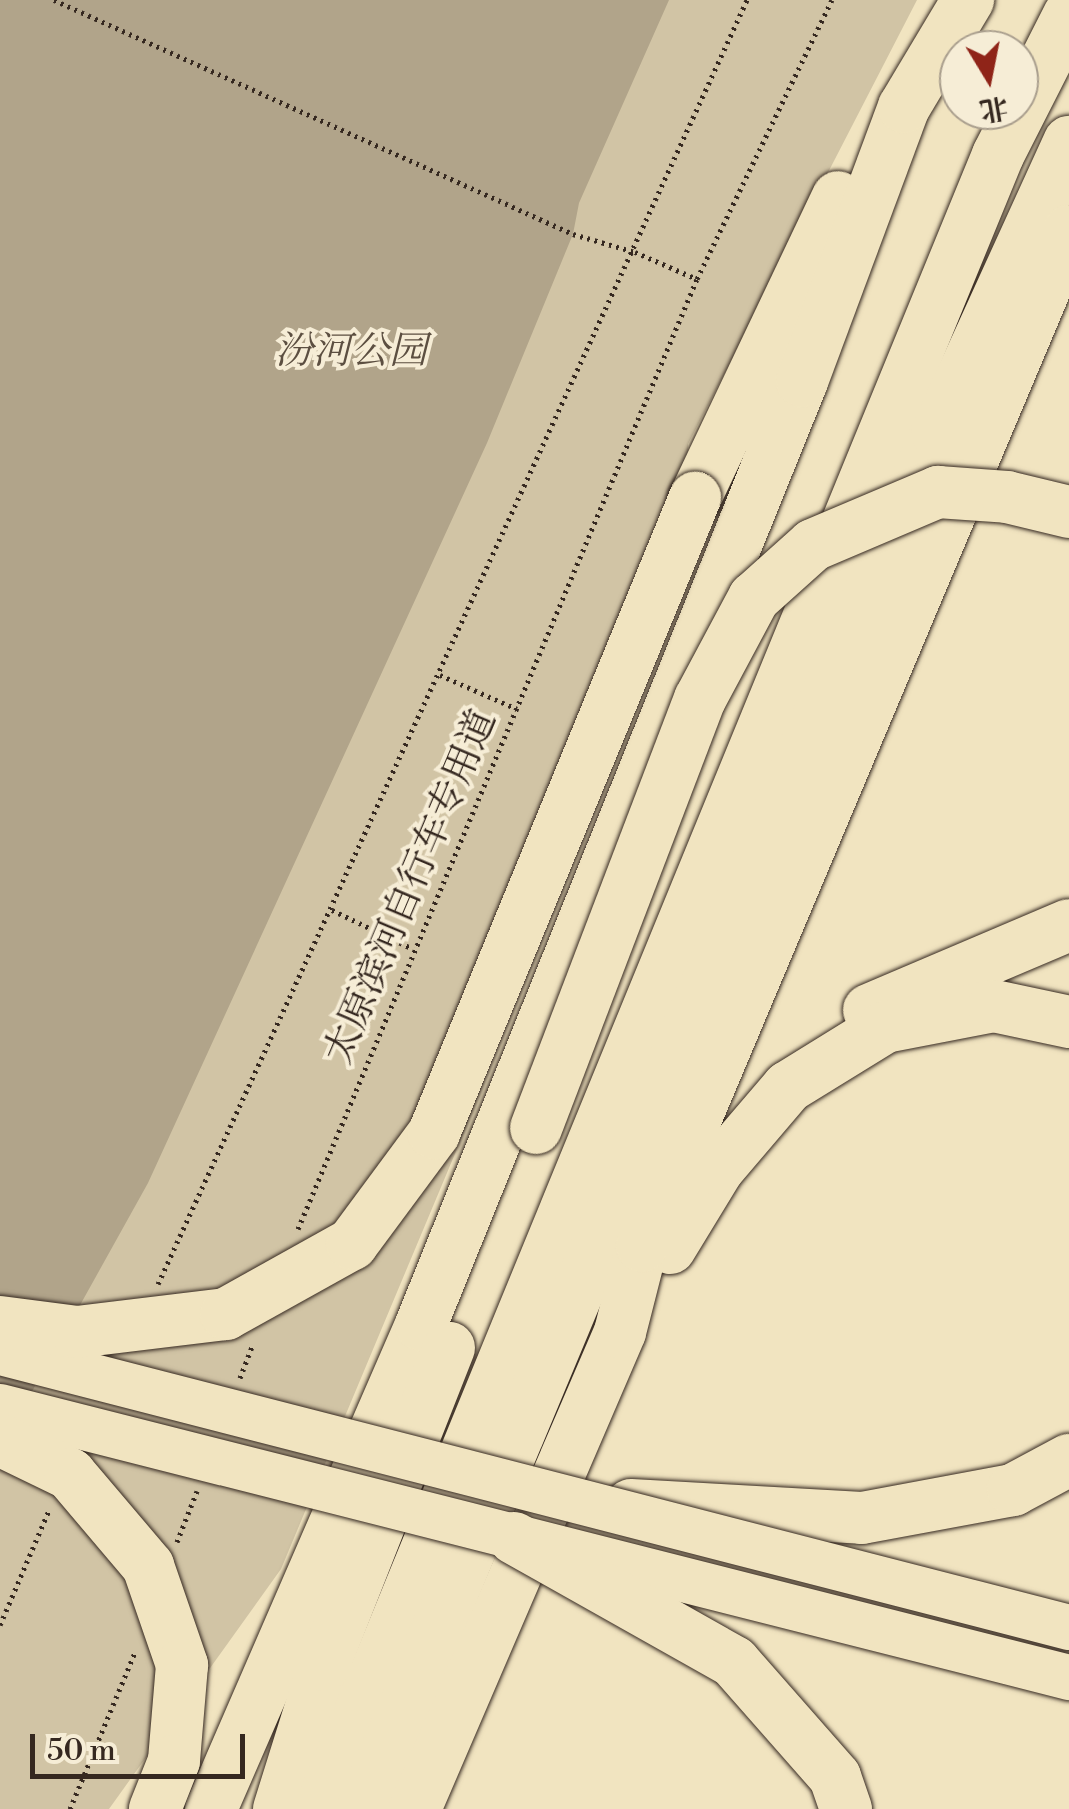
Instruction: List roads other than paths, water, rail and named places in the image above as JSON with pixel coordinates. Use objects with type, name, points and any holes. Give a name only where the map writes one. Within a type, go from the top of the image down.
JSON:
[{"type":"highway","points":[[0,1322],[77,1332],[226,1314],[352,1244],[434,1133],[695,498],[844,184],[968,0]]},
{"type":"highway","points":[[211,1809],[422,1325],[802,381],[904,108],[968,0]]},
{"type":"highway","points":[[320,1809],[998,155],[1069,15]]},
{"type":"highway","points":[[362,1809],[936,432],[1069,142]]},
{"type":"highway","points":[[620,1331],[642,1246],[1069,231]]},
{"type":"highway","points":[[279,1809],[324,1665],[700,699],[754,598],[813,545],[878,512],[938,492],[1007,497],[1069,512]]},
{"type":"highway","points":[[415,1809],[620,1331],[718,1169],[788,1087],[876,1004],[1069,926]]},
{"type":"highway","points":[[788,1087],[885,1027],[994,1006],[1069,1022]]},
{"type":"highway","points":[[0,1440],[70,1474],[148,1566],[182,1665],[174,1761],[155,1809]]},
{"type":"highway","points":[[578,1501],[862,1518],[1013,1490],[1069,1460]]},
{"type":"highway","points":[[514,1538],[734,1662],[835,1777],[846,1809]]},
{"type":"highway","points":[[438,1809],[450,1728]]},
{"type":"main road","points":[[0,1352],[1069,1627]]},
{"type":"main road","points":[[0,1406],[1069,1677]]},
{"type":"park label","name":"汾河公园","points":[[351,352]]}]
